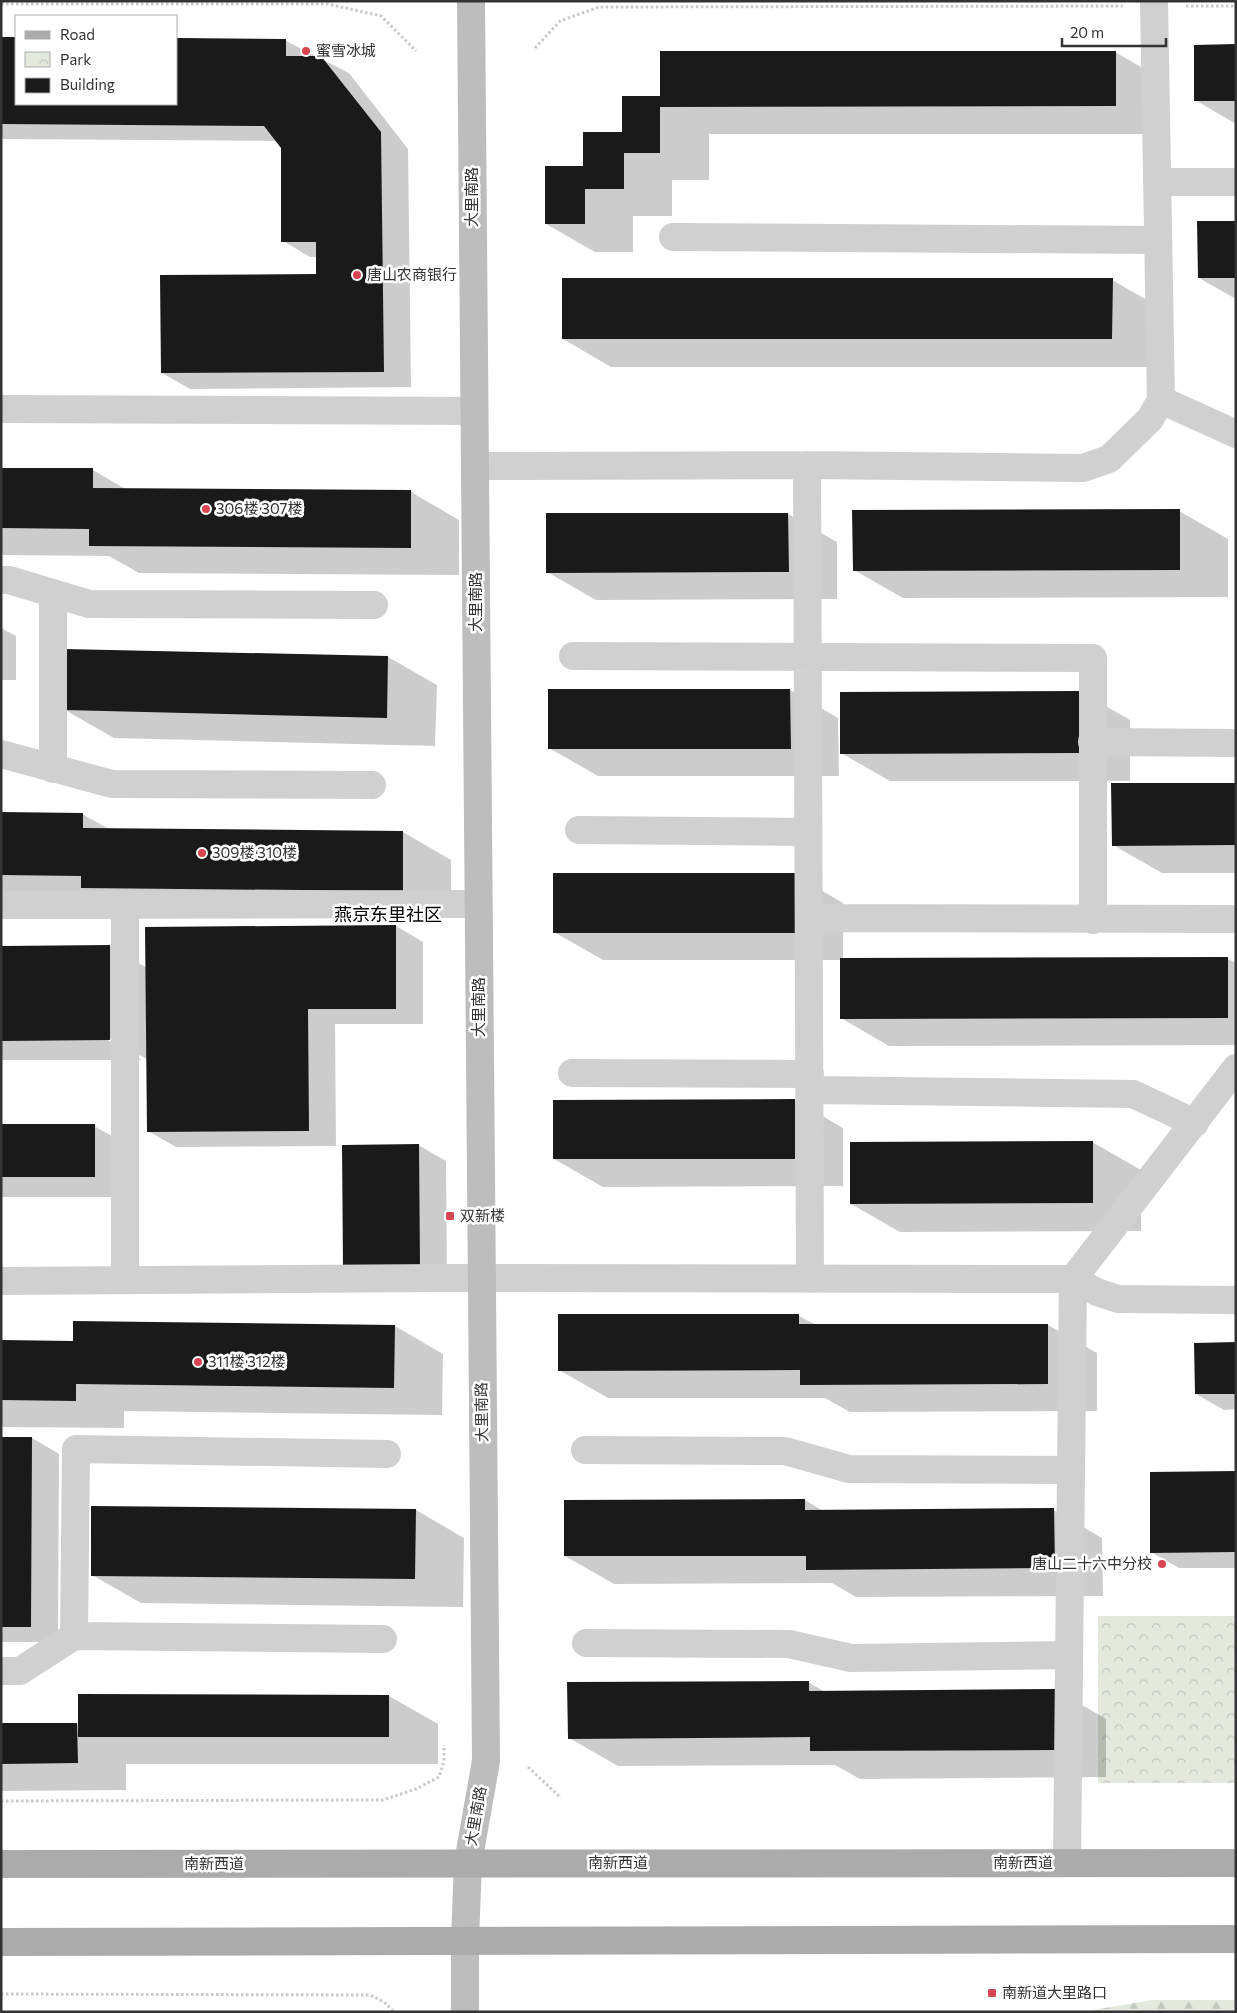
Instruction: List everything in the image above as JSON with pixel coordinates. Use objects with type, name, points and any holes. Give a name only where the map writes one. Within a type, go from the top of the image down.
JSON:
[{"type":"main road","name":"南新西道","points":[[1,1864],[1236,1864]]},
{"type":"main road","points":[[1,1942],[1236,1939]]},
{"type":"street","name":"大里南路","points":[[466,2012],[465,1940],[468,1863],[486,1761],[472,1]]},
{"type":"street","points":[[475,466],[807,465],[1083,468],[1109,459],[1150,420],[1161,400],[1154,4]]},
{"type":"street","points":[[1157,182],[1236,182]]},
{"type":"street","points":[[672,238],[1158,240]]},
{"type":"street","points":[[1161,400],[1236,434]]},
{"type":"street","points":[[1,409],[474,411]]},
{"type":"street","points":[[807,465],[810,1279]]},
{"type":"street","points":[[1,580],[9,580],[89,604],[374,605]]},
{"type":"street","points":[[52,593],[52,769]]},
{"type":"street","points":[[573,656],[1092,658],[1093,920]]},
{"type":"street","points":[[1092,742],[1236,743]]},
{"type":"street","points":[[1,754],[112,784],[372,785]]},
{"type":"street","points":[[579,830],[808,832]]},
{"type":"street","points":[[1,905],[468,904]]},
{"type":"street","points":[[125,905],[125,1280]]},
{"type":"street","points":[[809,918],[1236,919]]},
{"type":"street","points":[[1067,1863],[1073,1279],[1236,1068]]},
{"type":"street","points":[[572,1073],[1133,1094],[1195,1123]]},
{"type":"street","points":[[1,1281],[481,1278],[1073,1279],[1097,1292],[1118,1299],[1236,1300]]},
{"type":"street","points":[[74,1636],[76,1449],[388,1454]]},
{"type":"street","points":[[585,1450],[785,1451],[849,1469],[1071,1470]]},
{"type":"street","points":[[1,1671],[20,1671],[74,1636],[383,1639]]},
{"type":"street","points":[[586,1643],[789,1644],[851,1658],[1069,1655]]},
{"type":"path","points":[[1,4],[328,4],[381,16],[416,52]]},
{"type":"path","points":[[535,48],[560,21],[599,6],[1154,4],[1236,6]]},
{"type":"path","points":[[1,1801],[384,1800],[416,1790],[439,1777],[444,1761],[444,1745]]},
{"type":"path","points":[[528,1767],[561,1798]]},
{"type":"path","points":[[1,1994],[370,1994],[384,2002],[394,2012]]},
{"type":"green space","points":[[1098,1616],[1236,1616],[1236,1783],[1098,1783]]},
{"type":"green space","points":[[1152,2000],[1236,2000],[1236,2012],[1082,2012]]},
{"type":"building","points":[[1,37],[15,37],[15,105],[178,105],[178,38],[286,39],[286,56],[321,56],[381,132],[384,372],[161,373],[160,275],[316,274],[316,242],[281,242],[281,148],[264,126],[1,124]]},
{"type":"building","points":[[1236,44],[1236,101],[1194,101],[1194,45]]},
{"type":"building","points":[[660,51],[1116,51],[1116,106],[660,107],[660,153],[624,153],[624,189],[585,189],[585,224],[545,224],[545,166],[583,166],[583,132],[622,132],[622,96],[660,96]]},
{"type":"building","points":[[1197,221],[1236,221],[1236,278],[1198,278]]},
{"type":"building","points":[[562,278],[1113,278],[1112,339],[562,339]]},
{"type":"building","name":"306楼 307楼","points":[[1,468],[93,468],[93,488],[411,490],[411,548],[89,546],[89,529],[1,528]]},
{"type":"building","points":[[1180,509],[1180,570],[853,571],[852,510]]},
{"type":"building","points":[[546,513],[788,513],[789,572],[546,573]]},
{"type":"building","points":[[65,649],[388,656],[387,718],[64,710]]},
{"type":"building","points":[[548,689],[790,689],[791,749],[548,749]]},
{"type":"building","points":[[1082,691],[1082,753],[840,754],[840,692]]},
{"type":"building","points":[[1111,783],[1236,783],[1236,845],[1112,846]]},
{"type":"building","name":"309楼 310楼","points":[[1,812],[83,813],[83,828],[403,831],[403,891],[81,888],[81,876],[1,875]]},
{"type":"building","points":[[553,873],[795,873],[795,933],[553,933]]},
{"type":"building","points":[[396,925],[396,1009],[308,1009],[309,1131],[147,1132],[145,927]]},
{"type":"building","points":[[110,945],[110,1040],[1,1041],[1,946]]},
{"type":"building","points":[[1228,957],[1228,1018],[840,1019],[840,958]]},
{"type":"building","points":[[795,1099],[795,1159],[553,1159],[553,1100]]},
{"type":"building","points":[[1,1124],[95,1124],[95,1177],[1,1177]]},
{"type":"building","points":[[1093,1141],[1093,1203],[850,1204],[850,1142]]},
{"type":"building","points":[[419,1144],[420,1266],[343,1267],[342,1145]]},
{"type":"building","points":[[558,1314],[799,1314],[799,1324],[1048,1324],[1048,1384],[800,1385],[800,1370],[558,1371]]},
{"type":"building","name":"311楼 312楼","points":[[73,1321],[395,1325],[394,1388],[76,1384],[76,1401],[1,1400],[1,1340],[73,1341]]},
{"type":"building","points":[[1236,1342],[1236,1394],[1195,1394],[1194,1343]]},
{"type":"building","points":[[1,1437],[32,1437],[31,1627],[1,1627]]},
{"type":"building","points":[[1236,1471],[1236,1552],[1150,1553],[1150,1472]]},
{"type":"building","points":[[805,1499],[805,1510],[1054,1508],[1055,1568],[806,1570],[806,1556],[564,1556],[564,1500]]},
{"type":"building","points":[[91,1506],[416,1509],[415,1579],[91,1576]]},
{"type":"building","points":[[809,1681],[809,1691],[1058,1689],[1058,1750],[810,1751],[810,1737],[568,1739],[567,1682]]},
{"type":"building","points":[[78,1694],[389,1695],[389,1737],[78,1737]]},
{"type":"building","points":[[1,1723],[77,1723],[78,1763],[1,1764]]},
{"type":"place","name":"蜜雪冰城","points":[[306,51]]},
{"type":"place","name":"唐山农商银行","points":[[357,275]]},
{"type":"place","name":"306楼 307楼","points":[[206,509]]},
{"type":"place","name":"309楼 310楼","points":[[202,853]]},
{"type":"place","name":"双新楼","points":[[450,1216]]},
{"type":"place","name":"311楼 312楼","points":[[198,1362]]},
{"type":"place","name":"唐山二十六中分校","points":[[1162,1564]]},
{"type":"place","name":"南新道大里路口","points":[[992,1993]]},
{"type":"district","name":"燕京东里社区","points":[[388,915]]}]
